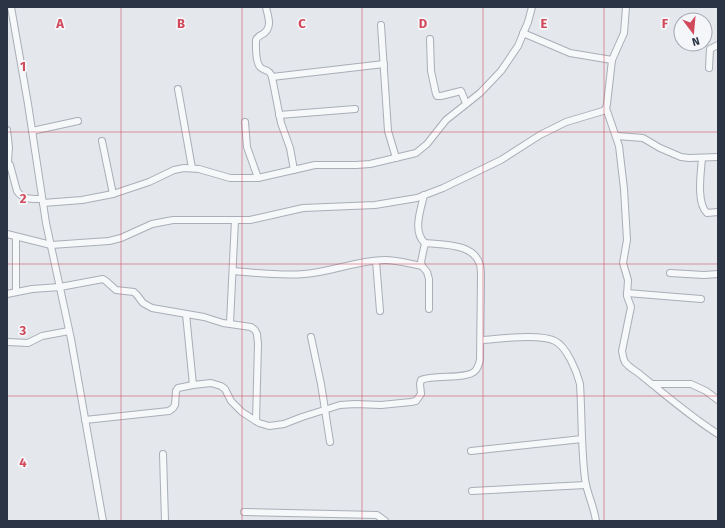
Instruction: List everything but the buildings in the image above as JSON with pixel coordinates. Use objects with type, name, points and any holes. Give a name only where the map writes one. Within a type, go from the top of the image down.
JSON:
[{"type":"street","points":[[11,7],[42,201],[69,331],[103,521]]},
{"type":"street","points":[[266,7],[270,22],[268,29],[257,38],[257,56],[259,65],[269,71],[272,77],[282,130],[290,148],[294,170]]},
{"type":"street","points":[[7,130],[9,147],[7,161],[10,165],[17,191],[20,195],[42,201],[82,200],[113,194],[143,184],[174,170],[192,168],[230,178],[258,178],[315,165],[370,164],[396,158],[416,153],[421,150],[446,120],[480,93],[501,71],[518,46],[524,33],[532,7]]},
{"type":"street","points":[[626,7],[624,33],[612,60],[609,95],[606,108],[617,136],[621,156],[624,189],[627,240],[623,263],[628,280],[627,293],[631,307],[622,351],[623,357],[629,366],[690,416],[718,434]]},
{"type":"street","points":[[381,25],[388,131],[396,158]]},
{"type":"street","points":[[524,33],[570,53],[612,60]]},
{"type":"street","points":[[430,39],[431,71],[436,94],[439,97],[461,91],[466,103]]},
{"type":"street","points":[[709,68],[710,49],[718,45]]},
{"type":"street","points":[[272,77],[384,64]]},
{"type":"street","points":[[178,89],[192,168]]},
{"type":"street","points":[[7,234],[50,245],[114,240],[152,224],[173,220],[235,220],[263,218],[303,208],[375,205],[399,202],[444,188],[501,160],[540,135],[566,122],[603,111],[606,108]]},
{"type":"street","points":[[279,115],[355,109]]},
{"type":"street","points":[[32,131],[78,121]]},
{"type":"street","points":[[245,122],[247,147],[258,178]]},
{"type":"street","points":[[617,136],[643,138],[660,148],[681,157],[718,157]]},
{"type":"street","points":[[102,141],[113,194]]},
{"type":"street","points":[[702,158],[700,193],[702,206],[707,213],[718,212]]},
{"type":"street","points":[[85,420],[169,411],[175,405],[176,392],[178,388],[211,383],[225,389],[235,405],[242,412],[256,421],[264,425],[278,426],[347,404],[381,405],[404,403],[416,400],[421,394],[421,380],[474,373],[478,368],[480,360],[480,264],[470,250],[425,243],[420,236],[419,230],[424,195]]},
{"type":"street","points":[[230,323],[234,271],[235,220]]},
{"type":"street","points":[[16,237],[16,292]]},
{"type":"street","points":[[425,243],[421,259],[422,266],[427,272],[429,279],[429,309]]},
{"type":"street","points":[[234,271],[305,274],[376,260],[399,261],[422,266]]},
{"type":"street","points":[[376,260],[380,311]]},
{"type":"street","points":[[670,273],[704,275],[718,274]]},
{"type":"street","points":[[7,294],[32,289],[60,288],[103,279],[116,290],[134,292],[146,305],[252,327],[257,334],[258,344],[256,421]]},
{"type":"street","points":[[627,293],[701,299]]},
{"type":"street","points":[[186,314],[193,385]]},
{"type":"street","points":[[7,342],[28,343],[42,336],[69,331]]},
{"type":"street","points":[[311,337],[321,384],[330,442]]},
{"type":"street","points":[[481,340],[539,338],[555,341],[561,346],[578,376],[580,384],[582,438],[586,485],[593,505],[596,521]]},
{"type":"street","points":[[652,384],[691,384],[706,391],[718,400]]},
{"type":"street","points":[[471,451],[582,438]]},
{"type":"street","points":[[163,454],[165,521]]},
{"type":"street","points":[[472,492],[586,485]]},
{"type":"street","points":[[244,512],[377,516],[386,521]]}]
